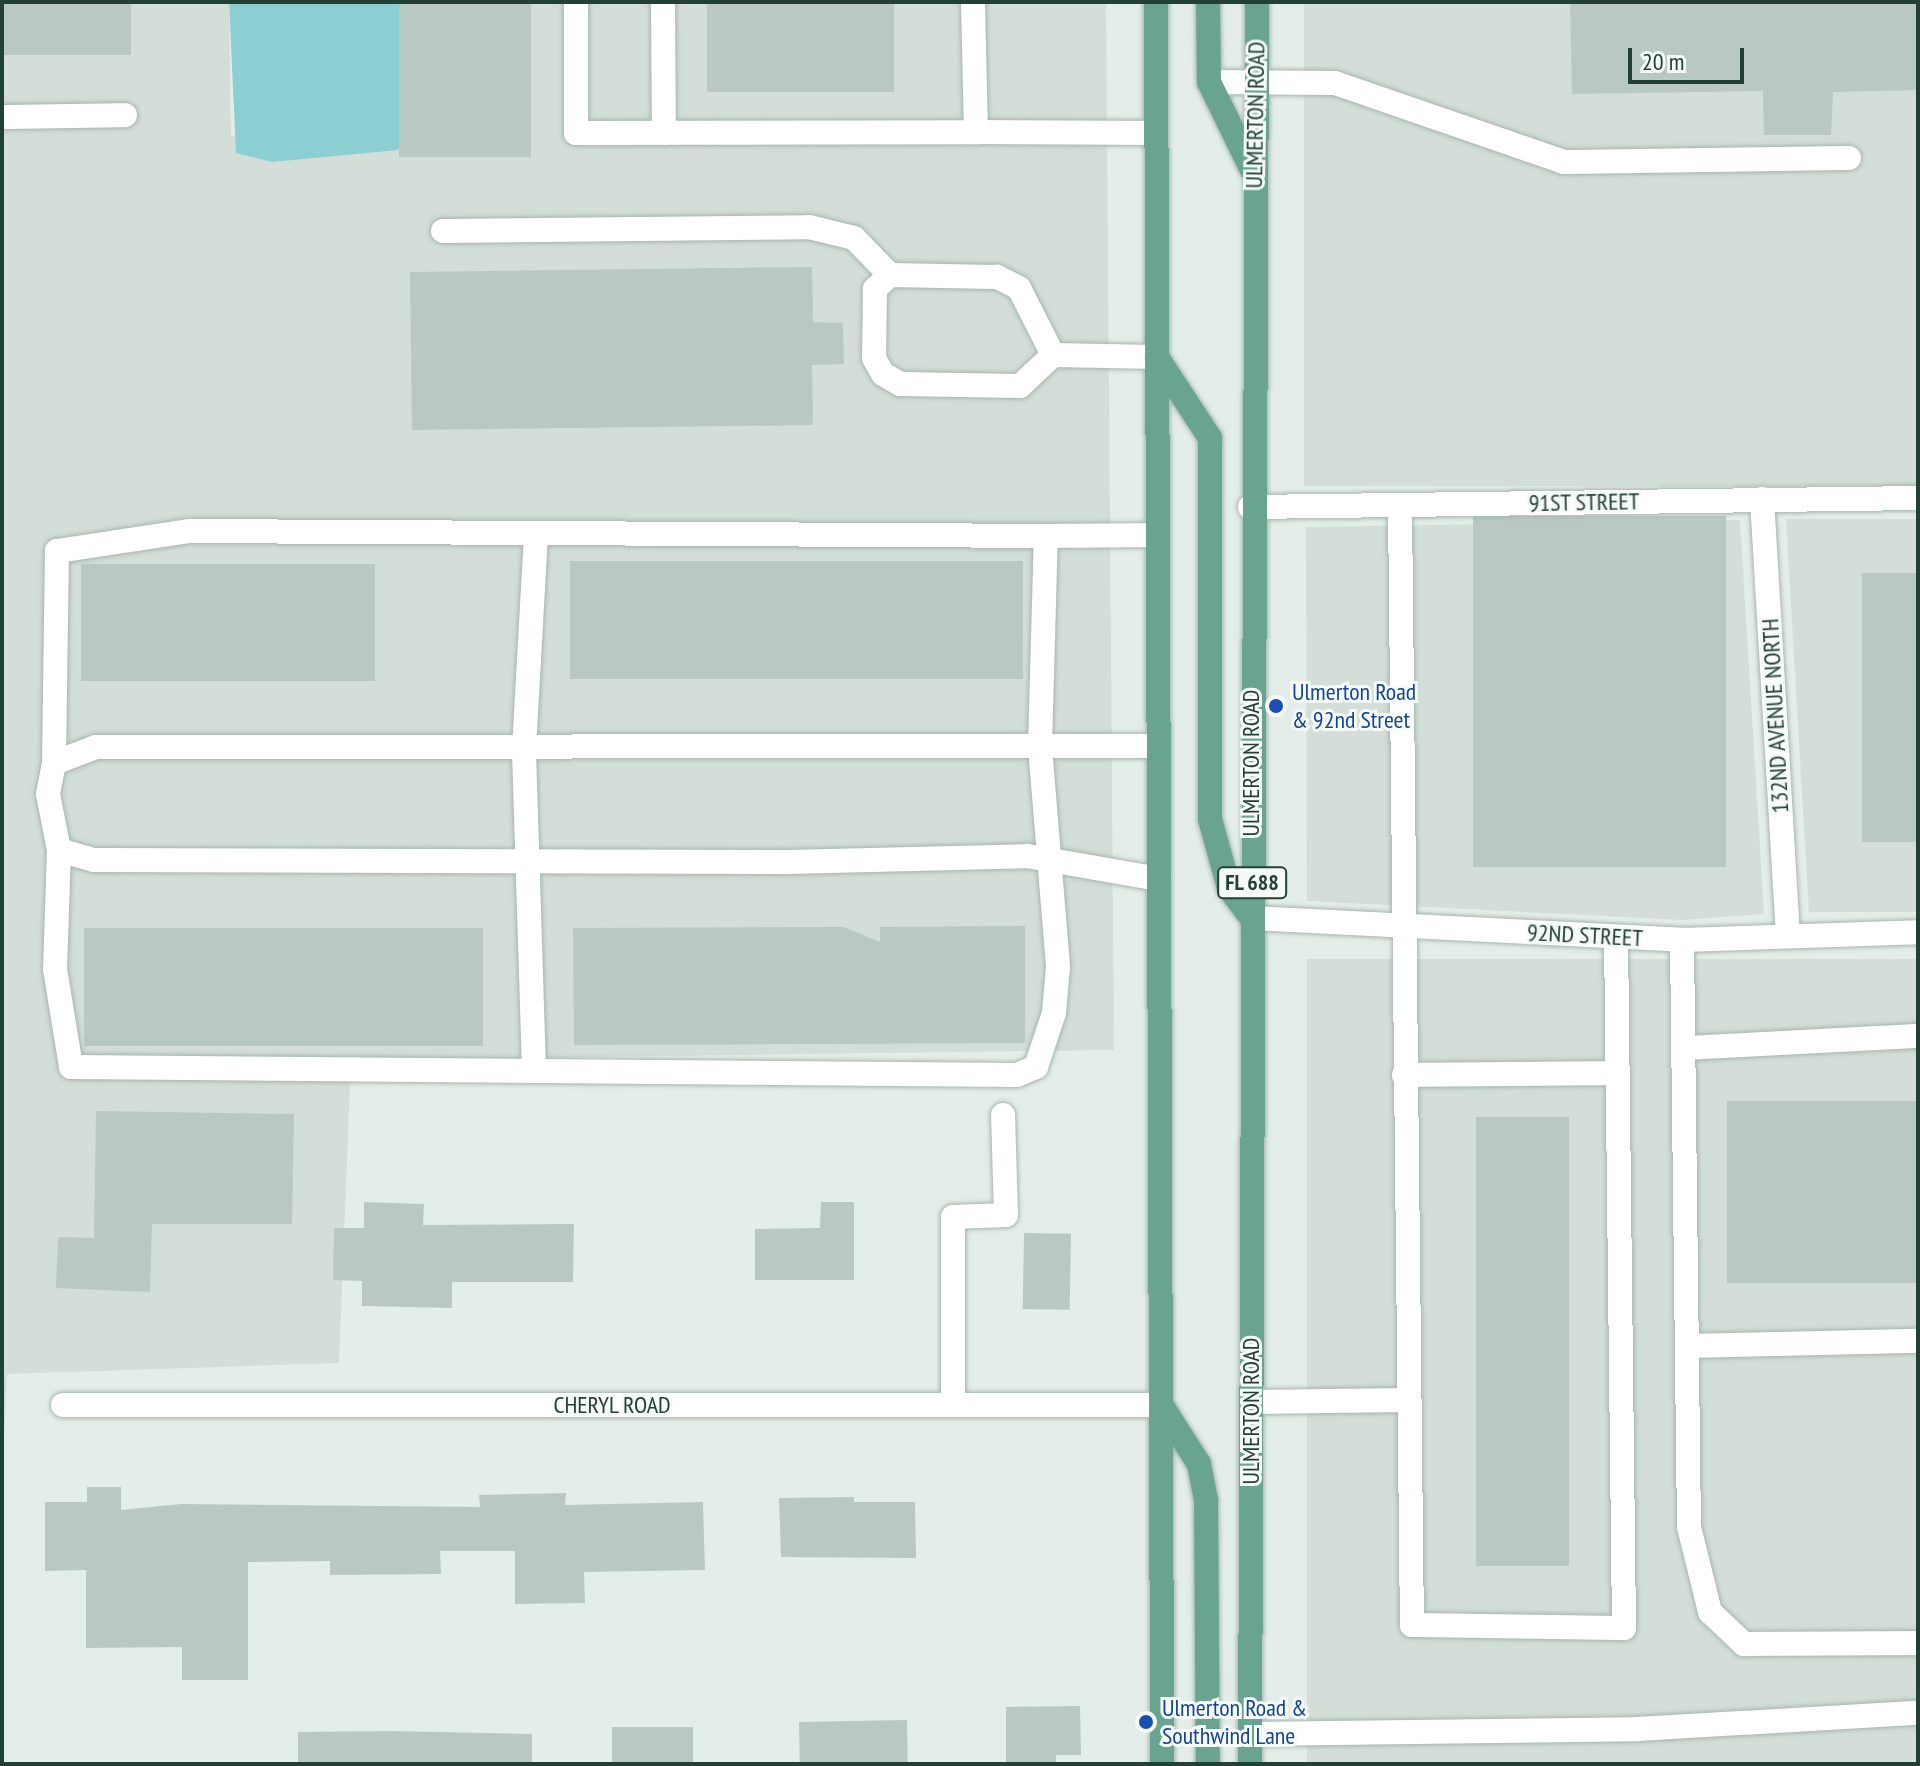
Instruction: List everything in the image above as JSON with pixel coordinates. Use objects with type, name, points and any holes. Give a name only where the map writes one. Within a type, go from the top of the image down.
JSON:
[{"type":"main road","points":[[1156,2],[1162,1764]]},
{"type":"main road","points":[[1208,2],[1209,82],[1255,176]]},
{"type":"main road","name":"ULMERTON ROAD","points":[[1250,1764],[1250,507],[1257,2]]},
{"type":"main road","points":[[1157,357],[1210,438],[1210,819],[1229,888],[1252,918]]},
{"type":"main road","points":[[1161,1405],[1199,1464],[1206,1501],[1208,1764]]},
{"type":"street","points":[[576,2],[576,133],[1156,133]]},
{"type":"street","points":[[663,2],[664,133]]},
{"type":"street","points":[[973,2],[976,132]]},
{"type":"street","points":[[1209,82],[1335,83],[1498,134],[1564,162],[1849,158]]},
{"type":"street","points":[[2,117],[125,115]]},
{"type":"street","points":[[443,231],[809,227],[854,238],[890,275]]},
{"type":"street","points":[[1053,355],[1019,288],[958,272],[890,275],[875,289],[870,327],[874,358],[883,374],[900,384],[1020,386],[1053,355],[1157,357]]},
{"type":"street","name":"91ST STREET","points":[[1250,507],[1918,498]]},
{"type":"street","name":"132ND AVENUE NORTH","points":[[1762,499],[1788,932]]},
{"type":"street","points":[[1400,505],[1402,926],[1412,1625],[1624,1628],[1616,937]]},
{"type":"street","points":[[1046,536],[1040,746],[1051,860],[1054,1013],[1036,1067],[1017,1075],[71,1067],[55,969],[59,850],[48,794],[54,763],[57,551],[152,532],[1158,535]]},
{"type":"street","points":[[534,1070],[524,749],[536,533]]},
{"type":"street","points":[[54,763],[96,747],[524,749],[1159,746]]},
{"type":"street","points":[[59,850],[94,860],[1051,860],[1159,879]]},
{"type":"street","name":"92ND STREET","points":[[1252,918],[1682,940],[1788,932],[1918,932]]},
{"type":"street","points":[[1682,940],[1686,1048],[1689,1527],[1710,1612],[1744,1644],[1918,1643]]},
{"type":"street","points":[[1686,1048],[1918,1036]]},
{"type":"street","points":[[1404,1075],[1617,1073]]},
{"type":"street","points":[[953,1405],[953,1217],[1006,1215],[1003,1115]]},
{"type":"street","points":[[1689,1346],[1918,1341]]},
{"type":"street","points":[[1251,1402],[1409,1400]]},
{"type":"street","name":"CHERYL ROAD","points":[[63,1405],[1161,1405]]},
{"type":"street","points":[[1250,1734],[1637,1729],[1918,1713]]},
{"type":"shaded area","points":[[2,2],[229,2],[231,137],[404,2],[1106,2],[1114,1050],[351,1060],[339,1363],[7,1374],[2,1483]]},
{"type":"shaded area","points":[[1304,2],[1918,2],[1918,486],[1304,486]]},
{"type":"shaded area","points":[[1786,519],[1918,519],[1918,912],[1809,912]]},
{"type":"shaded area","points":[[1740,520],[1764,914],[1682,920],[1307,901],[1306,527]]},
{"type":"shaded area","points":[[1307,959],[1918,959],[1918,1764],[1307,1764]]},
{"type":"water","points":[[229,2],[404,2],[405,130],[398,150],[272,162],[236,153]]},
{"type":"building","points":[[2,2],[131,2],[131,55],[2,55]]},
{"type":"building","points":[[399,2],[531,2],[531,157],[399,157]]},
{"type":"building","points":[[707,2],[894,2],[894,92],[707,92]]},
{"type":"building","points":[[1570,2],[1918,2],[1918,90],[1833,92],[1831,135],[1764,135],[1763,91],[1572,94]]},
{"type":"building","points":[[812,267],[813,322],[843,323],[844,364],[812,365],[813,425],[412,430],[410,272]]},
{"type":"building","points":[[1473,516],[1726,516],[1726,867],[1473,867]]},
{"type":"building","points":[[570,561],[1023,561],[1023,679],[570,679]]},
{"type":"building","points":[[81,564],[375,564],[375,681],[81,681]]},
{"type":"building","points":[[1862,573],[1918,573],[1918,842],[1862,842]]},
{"type":"building","points":[[1025,926],[1025,1043],[574,1045],[573,928],[844,927],[880,942],[880,927]]},
{"type":"building","points":[[84,928],[483,928],[483,1046],[84,1046]]},
{"type":"building","points":[[1727,1101],[1918,1101],[1918,1283],[1727,1283]]},
{"type":"building","points":[[96,1111],[294,1114],[292,1224],[152,1224],[150,1292],[56,1288],[58,1237],[94,1238]]},
{"type":"building","points":[[1476,1117],[1569,1117],[1569,1566],[1476,1566]]},
{"type":"building","points":[[364,1202],[424,1204],[423,1225],[574,1224],[573,1282],[452,1282],[452,1308],[362,1306],[362,1281],[333,1280],[334,1228],[364,1228]]},
{"type":"building","points":[[821,1202],[854,1202],[854,1280],[755,1280],[755,1229],[820,1228]]},
{"type":"building","points":[[1024,1233],[1071,1234],[1070,1310],[1023,1309]]},
{"type":"building","points":[[87,1487],[121,1487],[121,1510],[181,1504],[480,1507],[479,1495],[566,1493],[565,1505],[703,1502],[705,1570],[584,1572],[585,1603],[515,1604],[515,1551],[440,1551],[441,1574],[330,1575],[330,1561],[248,1562],[248,1680],[182,1680],[182,1647],[86,1648],[86,1570],[45,1571],[45,1502],[87,1502]]},
{"type":"building","points":[[854,1497],[854,1502],[915,1502],[916,1558],[781,1557],[779,1498]]},
{"type":"building","points":[[1080,1706],[1081,1755],[1056,1755],[1056,1764],[1006,1764],[1006,1707]]},
{"type":"building","points":[[907,1720],[908,1764],[800,1764],[799,1722]]},
{"type":"building","points":[[612,1727],[693,1727],[693,1764],[612,1764]]},
{"type":"building","points":[[298,1732],[532,1734],[532,1764],[298,1764]]},
{"type":"place","name":"Ulmerton Road & 92nd Street","points":[[1276,706]]},
{"type":"place","name":"Ulmerton Road & Southwind Lane","points":[[1146,1722]]}]
